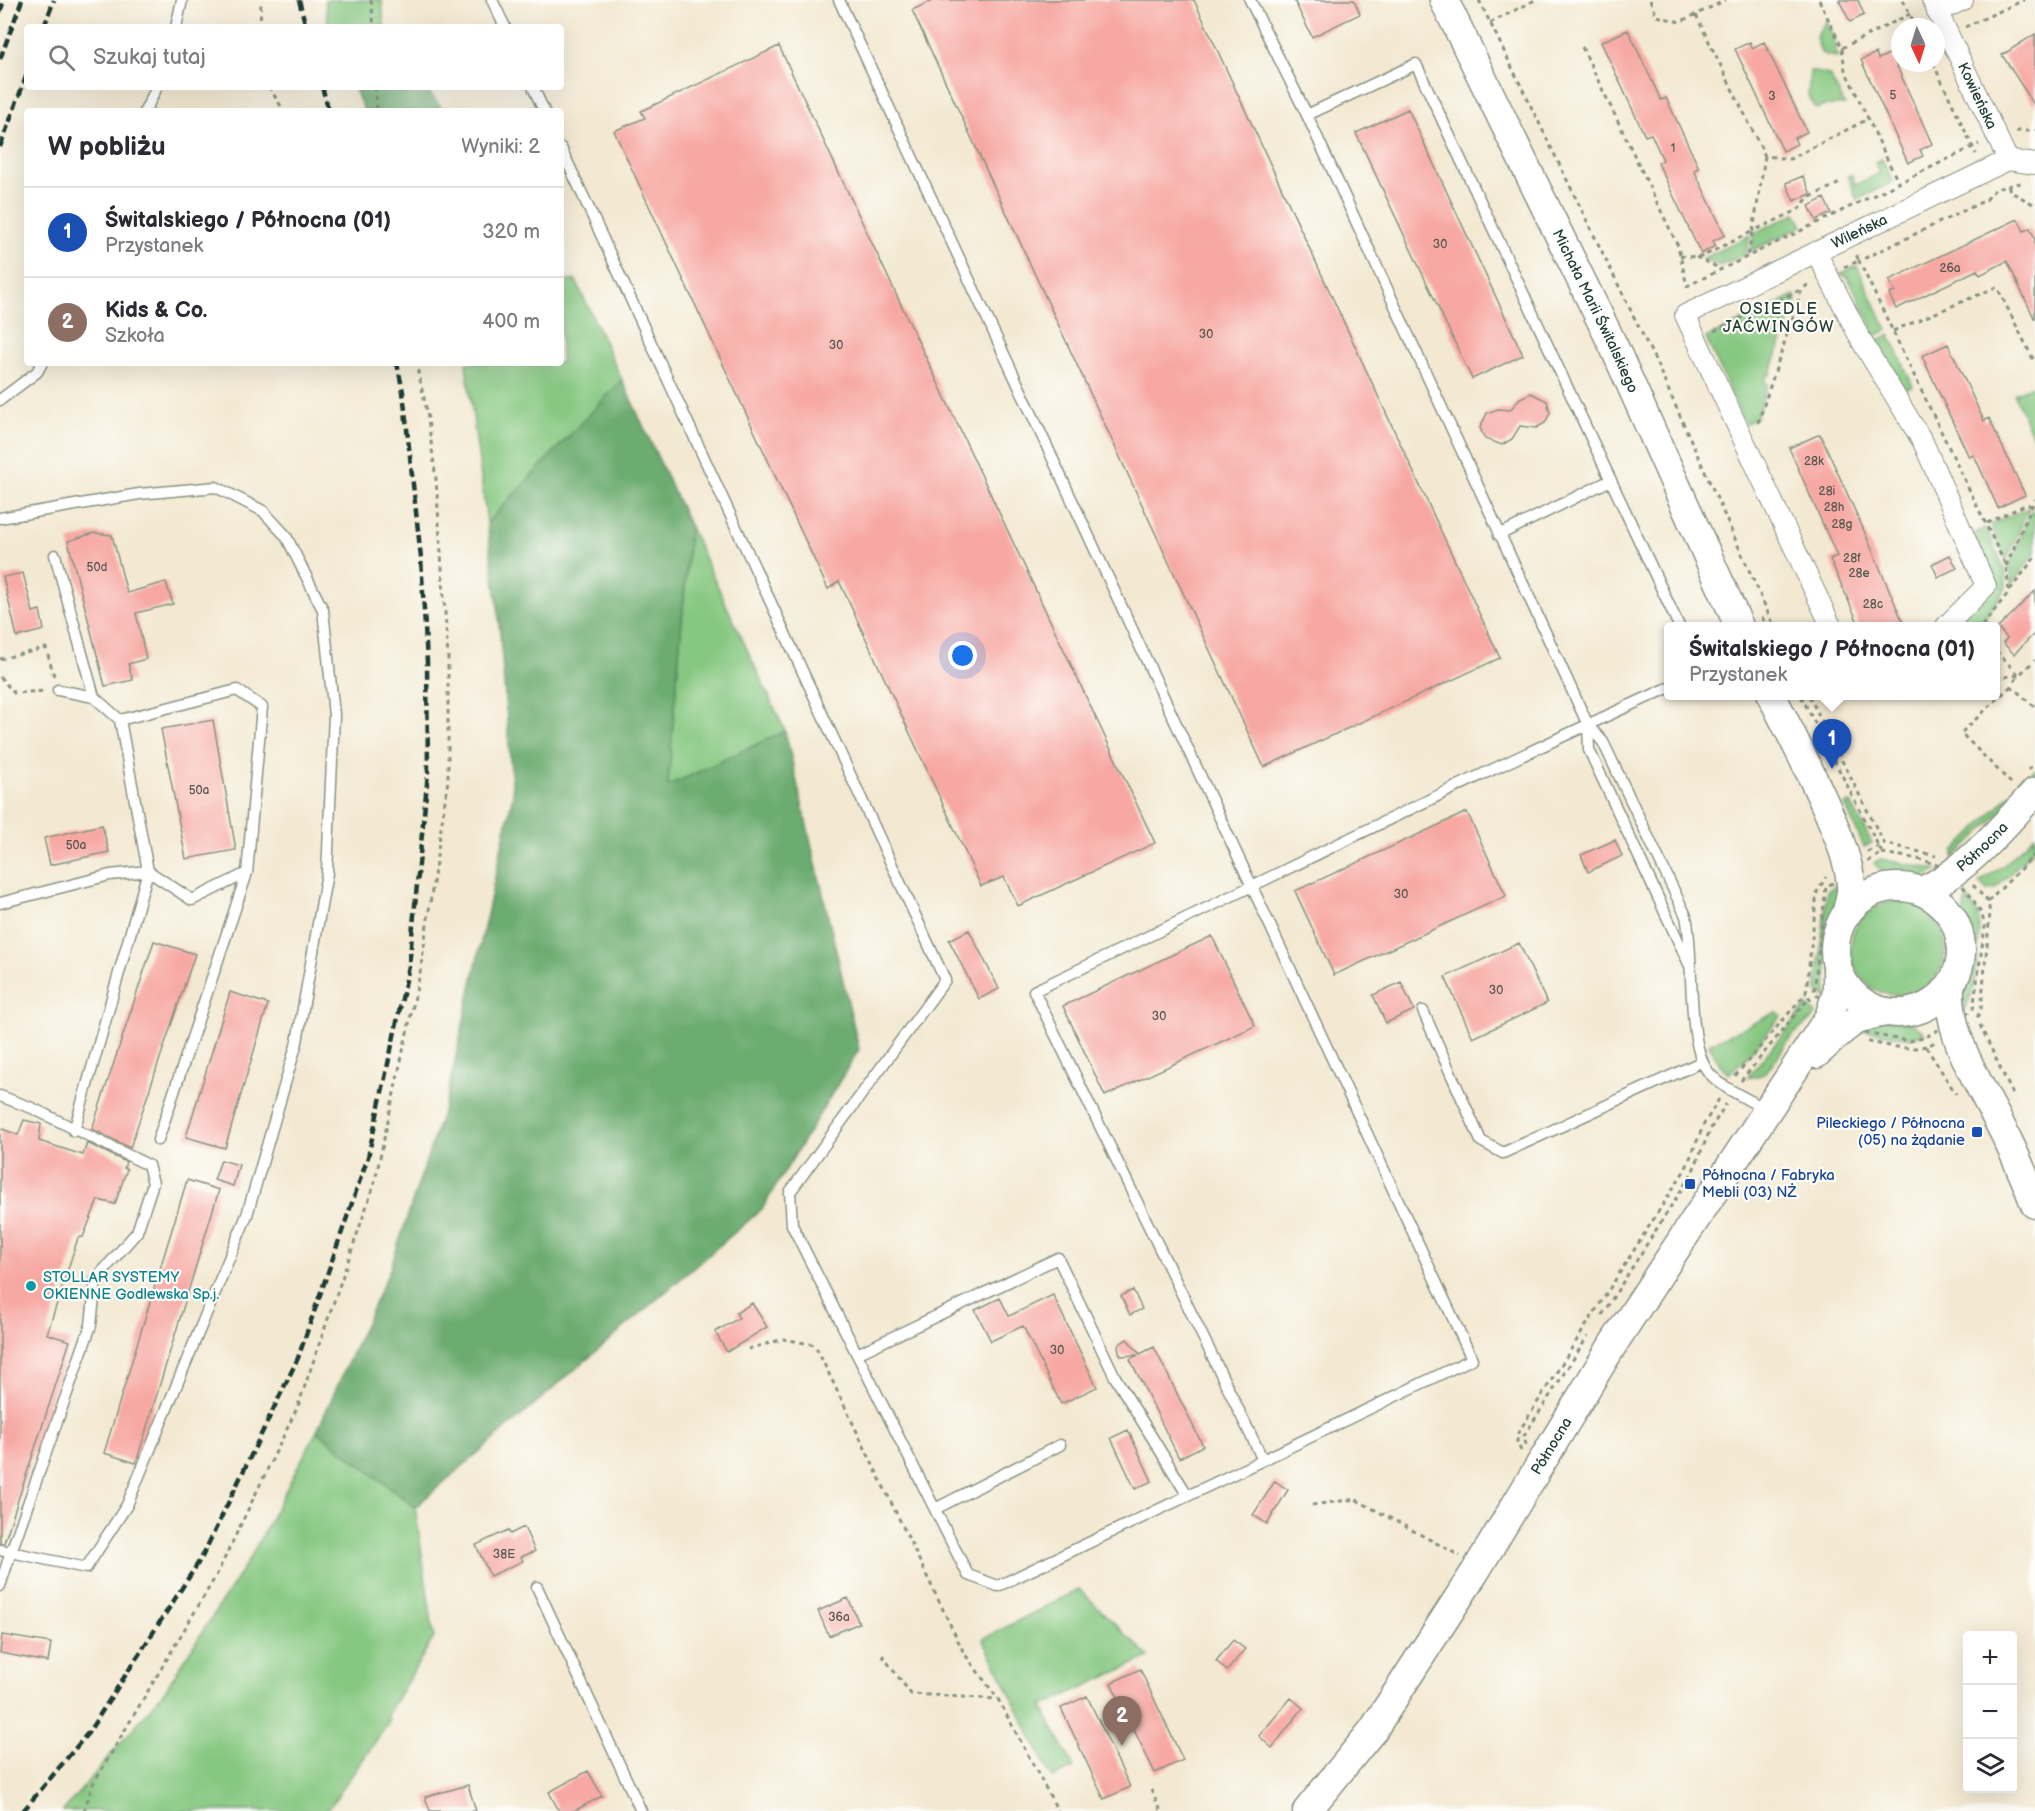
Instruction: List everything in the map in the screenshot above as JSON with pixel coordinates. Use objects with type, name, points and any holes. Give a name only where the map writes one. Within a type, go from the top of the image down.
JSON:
[{"type":"main road","name":"Michała Marii Świtalskiego","points":[[1444,0],[1614,347],[1737,622]]},
{"type":"main road","points":[[1774,700],[1830,818],[1863,859],[1880,879],[1912,889],[1943,905],[1957,927],[1961,953],[1958,970],[1950,986],[1931,1004],[1896,1012],[1864,1015],[1830,1011]]},
{"type":"main road","name":"Północna","points":[[1957,927],[1958,905],[1966,884],[2029,798]]},
{"type":"main road","points":[[1863,859],[1851,892],[1846,915],[1837,936],[1837,963],[1843,981],[1854,995],[1869,1006],[1926,1021],[1956,1025]]},
{"type":"main road","name":"Północna","points":[[1912,889],[1966,884]]},
{"type":"main road","points":[[1846,915],[1870,894],[1886,888],[1912,889]]},
{"type":"main road","name":"Północna","points":[[1306,1811],[1373,1730],[1478,1566],[1534,1458],[1615,1341],[1830,1011],[1837,963]]},
{"type":"main road","points":[[1950,986],[1949,1008],[1969,1069],[2023,1172],[2035,1204]]},
{"type":"street","points":[[1934,6],[1963,0]]},
{"type":"street","name":"Kowieńska","points":[[1934,6],[2008,160]]},
{"type":"street","points":[[2008,160],[2035,164]]},
{"type":"street","name":"Wileńska","points":[[1697,339],[1685,315],[1848,237],[1989,180],[2008,160]]},
{"type":"street","points":[[1816,252],[1863,342],[1923,442],[1986,586],[1951,622]]},
{"type":"street","points":[[1697,339],[1829,622]]},
{"type":"lane","points":[[177,24],[182,0]]},
{"type":"lane","points":[[492,0],[504,24]]},
{"type":"lane","points":[[564,154],[945,980],[790,1192],[792,1225],[968,1575],[998,1586],[1472,1359],[839,0]]},
{"type":"lane","points":[[1250,0],[1307,115],[1588,725],[1602,742],[1686,916],[1692,940],[1695,1039],[1701,1062],[1712,1076],[1766,1109]]},
{"type":"lane","points":[[1307,115],[1416,64],[1677,622]]},
{"type":"lane","points":[[146,108],[156,90]]},
{"type":"lane","points":[[534,90],[543,108]]},
{"type":"lane","points":[[0,400],[37,372],[40,366]]},
{"type":"lane","points":[[1499,534],[1611,480]]},
{"type":"lane","points":[[0,518],[139,494],[216,488],[263,511],[286,536],[323,610],[334,715],[327,873],[297,1042],[247,1215],[127,1505],[86,1568],[5,1551]]},
{"type":"lane","points":[[56,555],[94,697]]},
{"type":"lane","points":[[58,690],[94,697],[120,720],[148,871],[74,1131]]},
{"type":"lane","points":[[120,720],[237,690],[262,707],[247,873],[158,1140]]},
{"type":"lane","points":[[1263,1460],[1034,991],[1664,690]]},
{"type":"lane","points":[[1588,725],[1589,750],[1693,972]]},
{"type":"lane","points":[[0,903],[110,875],[148,871],[192,900],[247,873]]},
{"type":"lane","points":[[1423,1011],[1481,1141],[1503,1153],[1701,1062]]},
{"type":"lane","points":[[0,1096],[32,1108],[74,1131],[148,1165],[153,1183],[137,1232],[96,1279],[91,1325],[5,1551],[0,1586]]},
{"type":"lane","points":[[857,1354],[1058,1258],[1115,1377],[1188,1496]]},
{"type":"lane","points":[[935,1509],[1060,1445]]},
{"type":"lane","points":[[537,1587],[641,1811]]},
{"type":"path","points":[[260,24],[261,0]]},
{"type":"path","points":[[371,0],[374,24]]},
{"type":"path","points":[[1479,0],[1655,360],[1772,622]]},
{"type":"path","points":[[1490,23],[1534,0]]},
{"type":"path","points":[[1650,0],[1657,16],[1680,22],[1726,0]]},
{"type":"path","points":[[1819,0],[1842,48],[1845,70],[1898,183]]},
{"type":"path","points":[[1903,0],[1912,18]]},
{"type":"path","points":[[1959,30],[2024,0]]},
{"type":"path","points":[[1842,48],[1910,14]]},
{"type":"path","points":[[1696,15],[1765,156],[1747,256]]},
{"type":"path","points":[[1582,47],[1680,256],[1687,286],[1996,136],[2008,131],[2035,131]]},
{"type":"path","points":[[1697,339],[1802,289],[1827,274],[1986,200],[1989,180],[1937,72]]},
{"type":"path","points":[[271,90],[282,108]]},
{"type":"path","points":[[375,90],[377,108]]},
{"type":"path","points":[[1765,156],[1790,159],[1868,119]]},
{"type":"path","points":[[1989,180],[2008,186],[2035,182]]},
{"type":"path","points":[[1680,256],[1701,257],[1798,210],[1808,198],[1840,183]]},
{"type":"path","points":[[2008,186],[2011,192],[2035,205]]},
{"type":"path","points":[[1836,213],[1909,365]]},
{"type":"path","points":[[1695,256],[1721,269]]},
{"type":"path","points":[[1893,331],[1997,287],[2035,363]]},
{"type":"path","points":[[1740,433],[1758,423],[1802,289]]},
{"type":"path","points":[[84,1811],[93,1784],[216,1576],[298,1406],[374,1185],[420,974],[448,780],[448,657],[436,479],[427,412],[417,366]]},
{"type":"path","points":[[2006,566],[2034,506],[2035,499]]},
{"type":"path","points":[[1987,523],[2027,504],[2034,506]]},
{"type":"path","points":[[2009,592],[2035,558]]},
{"type":"path","points":[[0,659],[46,648],[58,690],[14,693],[0,677]]},
{"type":"path","points":[[2000,656],[2019,675]]},
{"type":"path","points":[[2000,696],[2035,660]]},
{"type":"path","points":[[2000,677],[2019,675]]},
{"type":"path","points":[[2011,686],[2035,707]]},
{"type":"path","points":[[1803,700],[1863,859]]},
{"type":"path","points":[[1811,700],[1884,843],[1944,858],[1966,884],[1990,925],[1981,1008],[1926,1047],[1909,1048],[1860,1041],[1830,1011],[1826,887],[1884,843]]},
{"type":"path","points":[[1996,700],[1961,733],[2029,798]]},
{"type":"path","points":[[1966,884],[2035,854]]},
{"type":"path","points":[[1534,1458],[1517,1442],[1518,1433],[1686,1168],[1704,1124],[1806,993],[1819,884],[1863,859],[1938,865],[1966,884],[1977,903],[1985,926],[1956,1025]]},
{"type":"path","points":[[1806,993],[1863,1034],[1908,1041],[1924,1038],[1956,1025]]},
{"type":"path","points":[[1598,1322],[1692,1173],[1730,1088],[1830,1011]]},
{"type":"path","points":[[1956,1025],[2019,1107]]},
{"type":"path","points":[[1534,1458],[1527,1447],[1524,1436],[1591,1331]]},
{"type":"path","points":[[748,1349],[784,1339],[815,1345],[964,1653],[998,1700],[1058,1811]]},
{"type":"path","points":[[1312,1505],[1355,1499],[1478,1566]]},
{"type":"path","points":[[882,1655],[911,1694],[998,1700]]},
{"type":"path","points":[[1150,1790],[1161,1811]]},
{"type":"green space","points":[[325,0],[382,0],[384,24],[328,23]]},
{"type":"green space","points":[[1826,21],[1834,38],[1837,58],[1821,53],[1816,37]]},
{"type":"green space","points":[[1810,71],[1829,75],[1845,105],[1827,105],[1816,109],[1808,95]]},
{"type":"green space","points":[[355,90],[427,90],[442,108],[363,108]]},
{"type":"green space","points":[[1882,159],[1893,182],[1857,200],[1848,175],[1852,175],[1856,185],[1880,173],[1875,163]]},
{"type":"green space","points":[[1796,213],[1803,226],[1751,251],[1754,233]]},
{"type":"green space","points":[[1750,235],[1746,254],[1720,266],[1702,259]]},
{"type":"green space","points":[[1857,266],[1887,330],[1870,339],[1872,326],[1848,277],[1839,274]]},
{"type":"green space","points":[[564,279],[576,281],[622,380],[487,523],[466,366],[564,366]]},
{"type":"green space","points":[[1795,295],[1796,299],[1770,375],[1767,375],[1764,382],[1768,384],[1756,418],[1745,424],[1706,338]]},
{"type":"green space","points":[[1890,335],[1913,386],[1901,390],[1872,343]]},
{"type":"green space","points":[[622,380],[690,527],[668,786],[785,731],[859,1049],[762,1209],[415,1507],[317,1431],[390,1269],[447,1098],[513,795],[498,609],[487,523]]},
{"type":"green space","points":[[2035,385],[2035,438],[2034,439],[2014,394]]},
{"type":"green space","points":[[2029,508],[2007,559],[1991,527],[1993,523]]},
{"type":"green space","points":[[2032,510],[2035,513],[2035,553],[2012,584],[2009,566]]},
{"type":"green space","points":[[690,527],[785,731],[667,787]]},
{"type":"green space","points":[[1983,529],[1987,530],[2006,574],[2006,588],[1982,622],[1955,622],[1996,579],[1973,534]]},
{"type":"green space","points":[[2035,769],[2035,779],[1954,858],[1954,851]]},
{"type":"green space","points":[[1851,803],[1872,843],[1864,847],[1845,805]]},
{"type":"green space","points":[[2035,835],[2035,848],[1995,889],[1987,890],[1979,883],[2004,865]]},
{"type":"green space","points":[[1880,859],[1938,870],[1912,880],[1896,879],[1874,863]]},
{"type":"green space","points":[[1842,881],[1827,939],[1827,998],[1817,991],[1817,985],[1827,891]]},
{"type":"green space","points":[[1967,897],[1978,914],[1979,932],[1972,993],[1964,1009],[1961,980],[1968,954],[1963,914]]},
{"type":"green space","points":[[1898,901],[1916,904],[1931,915],[1942,930],[1945,948],[1942,966],[1931,981],[1916,992],[1898,995],[1880,992],[1865,981],[1854,966],[1851,948],[1854,930],[1865,915],[1880,904]]},
{"type":"green space","points":[[1807,1005],[1816,1014],[1791,1037],[1768,1069],[1756,1077],[1748,1077]]},
{"type":"green space","points":[[1777,1012],[1781,1016],[1746,1058],[1729,1073],[1721,1066],[1709,1044]]},
{"type":"green space","points":[[1881,1019],[1912,1023],[1925,1033],[1910,1038],[1864,1030]]},
{"type":"green space","points":[[317,1431],[415,1507],[434,1637],[387,1715],[389,1722],[327,1811],[63,1811],[164,1692],[251,1556]]},
{"type":"green space","points":[[1079,1589],[1149,1657],[1042,1706],[1074,1768],[1052,1778],[983,1639]]},
{"type":"building","points":[[934,0],[1194,0],[1500,658],[1264,767],[912,10]]},
{"type":"building","points":[[1294,0],[1354,0],[1360,14],[1312,37]]},
{"type":"building","points":[[1839,0],[1858,0],[1864,15],[1850,22]]},
{"type":"building","points":[[1628,30],[1661,100],[1666,98],[1699,168],[1694,170],[1725,235],[1713,241],[1715,246],[1701,254],[1658,163],[1663,160],[1651,134],[1645,136],[1601,42]]},
{"type":"building","points":[[2035,34],[2035,106],[2002,55]]},
{"type":"building","points":[[1750,42],[1752,48],[1764,42],[1807,132],[1794,138],[1797,144],[1783,151],[1735,49]]},
{"type":"building","points":[[779,46],[1155,843],[1018,906],[1004,877],[981,886],[839,581],[828,589],[614,131],[645,118],[641,111]]},
{"type":"building","points":[[1876,53],[1878,59],[1891,53],[1891,72],[1900,72],[1932,144],[1920,150],[1923,156],[1908,163],[1861,60]]},
{"type":"building","points":[[1408,109],[1523,355],[1472,379],[1356,133]]},
{"type":"building","points":[[1803,176],[1811,194],[1794,201],[1786,183]]},
{"type":"building","points":[[1824,198],[1831,213],[1816,220],[1809,206]]},
{"type":"building","points":[[2018,219],[2024,231],[2030,228],[2035,239],[2035,320],[2007,261],[1980,275],[1977,270],[1896,309],[1889,294],[1895,292],[1889,280]]},
{"type":"building","points":[[1948,344],[1984,421],[1989,418],[2025,495],[1998,508],[1974,455],[1969,457],[1922,356]]},
{"type":"building","points":[[1531,393],[1547,401],[1550,413],[1545,423],[1536,428],[1520,426],[1512,439],[1502,445],[1485,439],[1480,428],[1487,413],[1498,409],[1510,410],[1520,398]]},
{"type":"building","points":[[1820,434],[1903,622],[1858,622],[1830,559],[1837,556],[1789,448]]},
{"type":"building","points":[[94,533],[112,535],[127,593],[166,582],[173,604],[136,613],[146,659],[128,664],[133,680],[105,686],[68,541]]},
{"type":"building","points":[[1950,555],[1957,568],[1938,577],[1932,564]]},
{"type":"building","points":[[23,573],[33,612],[40,610],[44,630],[17,637],[3,577]]},
{"type":"building","points":[[2035,591],[2035,633],[2014,654],[2003,643],[2007,638],[2000,630],[2000,626]]},
{"type":"building","points":[[213,720],[236,850],[186,859],[161,729]]},
{"type":"building","points":[[1467,812],[1506,896],[1334,975],[1295,891]]},
{"type":"building","points":[[102,825],[109,852],[50,865],[44,838]]},
{"type":"building","points":[[1615,840],[1622,856],[1588,872],[1581,855]]},
{"type":"building","points":[[969,930],[999,989],[979,999],[949,940]]},
{"type":"building","points":[[1212,936],[1255,1026],[1105,1096],[1063,1006]]},
{"type":"building","points":[[154,941],[195,954],[130,1148],[92,1129]]},
{"type":"building","points":[[1519,943],[1547,1003],[1473,1038],[1445,977]]},
{"type":"building","points":[[1401,982],[1414,1010],[1386,1023],[1373,995]]},
{"type":"building","points":[[230,992],[268,1004],[225,1148],[186,1137]]},
{"type":"building","name":"STOLLAR SYSTEMY OKIENNE Godlewska Sp.j.","points":[[24,1120],[41,1124],[39,1141],[83,1155],[87,1143],[126,1162],[124,1168],[127,1169],[115,1204],[98,1200],[83,1237],[78,1238],[47,1334],[70,1341],[4,1543],[0,1543],[0,1128],[18,1135]]},
{"type":"building","points":[[221,1160],[239,1165],[233,1186],[214,1180]]},
{"type":"building","points":[[187,1180],[219,1190],[136,1463],[104,1453]]},
{"type":"building","points":[[1133,1290],[1142,1309],[1130,1315],[1121,1296]]},
{"type":"building","points":[[1053,1295],[1097,1387],[1061,1404],[1023,1326],[991,1341],[975,1310],[1000,1298],[1009,1316]]},
{"type":"building","points":[[752,1303],[767,1327],[727,1352],[715,1332],[739,1318],[736,1313]]},
{"type":"building","points":[[1127,1339],[1140,1354],[1154,1347],[1203,1446],[1179,1458],[1130,1359],[1138,1355],[1121,1356],[1119,1352],[1118,1345]]},
{"type":"building","points":[[1128,1430],[1152,1481],[1135,1489],[1111,1438]]},
{"type":"building","points":[[1275,1481],[1288,1490],[1267,1524],[1253,1515]]},
{"type":"building","points":[[524,1527],[535,1551],[521,1557],[523,1561],[490,1576],[476,1545],[508,1530],[510,1534]]},
{"type":"building","points":[[848,1598],[859,1623],[829,1636],[818,1611]]},
{"type":"building","points":[[2,1635],[51,1643],[48,1662],[0,1653]]},
{"type":"building","points":[[1233,1640],[1245,1649],[1227,1671],[1216,1661]]},
{"type":"building","points":[[1140,1669],[1183,1760],[1155,1773],[1111,1683]]},
{"type":"building","points":[[1087,1696],[1130,1787],[1104,1799],[1061,1708]]},
{"type":"building","points":[[1291,1698],[1303,1708],[1272,1748],[1259,1736]]},
{"type":"building","points":[[588,1771],[602,1796],[574,1811],[559,1811],[549,1792]]},
{"type":"building","points":[[468,1785],[476,1811],[430,1811],[425,1797]]},
{"type":"railway","points":[[0,12],[4,0]]},
{"type":"railway","points":[[0,59],[22,0]]},
{"type":"railway","points":[[45,24],[54,0]]},
{"type":"railway","points":[[299,0],[305,24]]},
{"type":"railway","points":[[0,147],[24,82]]},
{"type":"railway","points":[[323,90],[328,108]]},
{"type":"railway","points":[[23,1811],[88,1733],[202,1557],[298,1358],[368,1157],[409,966],[428,773],[427,662],[421,558],[403,392],[398,366]]},
{"type":"place","name":"Świtalskiego / Północna (01)","points":[[1832,769]]},
{"type":"place","name":"Pileckiego / Północna (05) na żądanie","points":[[1977,1132]]},
{"type":"place","name":"Północna / Fabryka Mebli (03) NŻ","points":[[1690,1184]]},
{"type":"place","name":"STOLLAR SYSTEMY OKIENNE Godlewska Sp.j.","points":[[31,1286]]},
{"type":"place","name":"Kids & Co.","points":[[1122,1746]]},
{"type":"district","name":"OSIEDLE JAĆWINGÓW","points":[[1779,317]]}]
